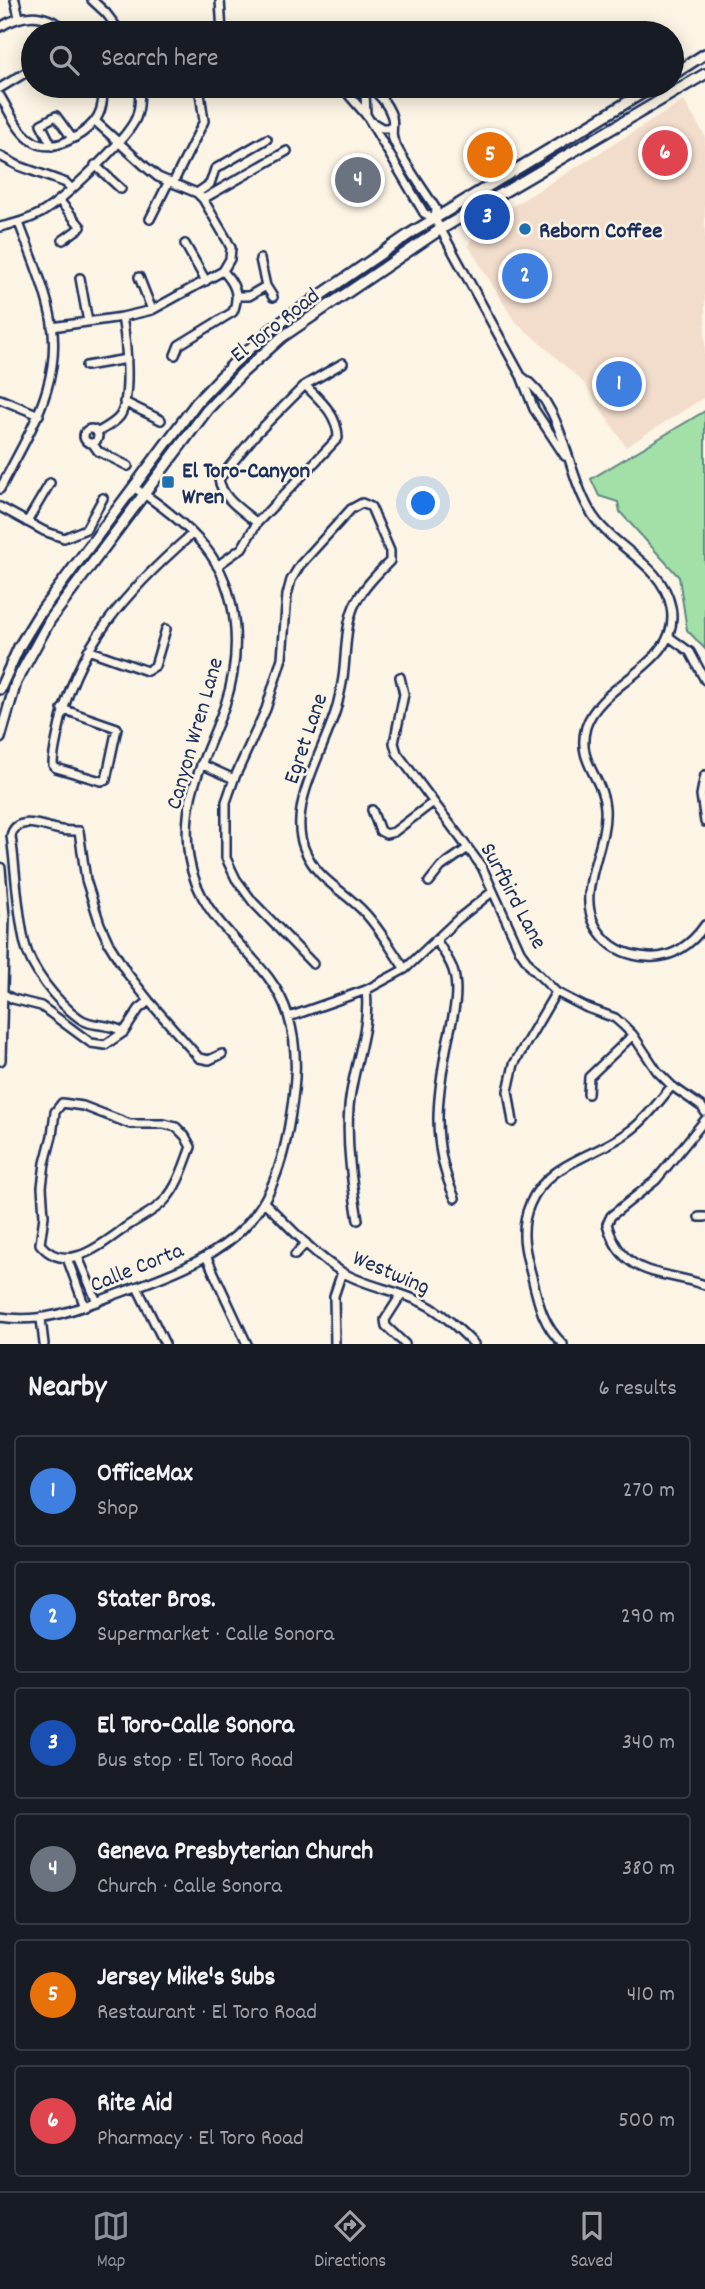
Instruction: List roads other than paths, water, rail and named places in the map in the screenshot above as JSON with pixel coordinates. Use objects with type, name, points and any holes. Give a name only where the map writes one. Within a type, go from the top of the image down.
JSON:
[{"type":"main road","points":[[684,67],[705,54]]},
{"type":"main road","name":"El Toro Road","points":[[684,86],[705,74]]},
{"type":"main road","name":"El Toro Road","points":[[0,689],[19,647],[39,614],[197,402],[233,364],[264,336],[329,289],[435,219],[634,98]]},
{"type":"main road","name":"El Toro Road","points":[[0,738],[16,682],[50,620],[207,410],[242,373],[272,346],[440,229],[664,98]]},
{"type":"main road","points":[[0,868],[4,917],[0,1060]]},
{"type":"street","points":[[15,0],[19,17]]},
{"type":"street","points":[[92,0],[112,21]]},
{"type":"street","points":[[220,0],[221,21]]},
{"type":"street","points":[[0,27],[19,17],[33,15],[52,21]]},
{"type":"street","points":[[0,88],[21,75]]},
{"type":"street","points":[[0,96],[20,128],[37,144],[52,146],[72,138],[95,121],[102,98]]},
{"type":"street","points":[[0,227],[19,223],[59,200],[119,141],[136,117],[138,98]]},
{"type":"street","points":[[150,219],[204,121],[201,98]]},
{"type":"street","points":[[351,98],[368,118],[424,213],[435,219]]},
{"type":"street","points":[[366,98],[368,118],[382,128],[392,128]]},
{"type":"street","points":[[377,98],[389,112],[393,138],[436,209],[435,219],[522,376],[534,409],[568,460]]},
{"type":"street","points":[[52,146],[41,124],[56,116],[72,138]]},
{"type":"street","points":[[52,327],[152,310],[223,271],[230,259],[231,248],[200,197],[147,169],[95,121]]},
{"type":"street","points":[[200,197],[210,184],[215,169],[267,139]]},
{"type":"street","points":[[200,197],[287,151]]},
{"type":"street","points":[[0,156],[66,183],[71,188]]},
{"type":"street","points":[[95,165],[121,189]]},
{"type":"street","points":[[212,179],[219,188]]},
{"type":"street","points":[[59,200],[81,227],[63,240]]},
{"type":"street","points":[[0,489],[39,415],[51,379],[53,362],[48,305],[19,223]]},
{"type":"street","points":[[185,244],[206,281]]},
{"type":"street","points":[[260,259],[266,286],[273,297]]},
{"type":"street","points":[[175,355],[180,345],[233,312],[237,296],[234,285],[223,271]]},
{"type":"street","points":[[139,277],[152,310]]},
{"type":"street","points":[[80,278],[88,322]]},
{"type":"street","points":[[237,296],[249,296],[266,286]]},
{"type":"street","points":[[98,432],[118,418],[124,402],[127,359],[122,317]]},
{"type":"street","points":[[86,366],[127,359]]},
{"type":"street","points":[[257,523],[220,489],[219,479],[257,433],[305,385],[343,363]]},
{"type":"street","points":[[522,376],[531,383],[554,419],[589,511],[604,531],[656,575],[664,586],[671,607],[668,636],[651,660],[594,710],[586,728],[584,743],[587,763],[605,807],[588,895],[590,917],[598,932],[610,945],[636,956],[661,958],[680,949],[697,936],[705,925]]},
{"type":"street","points":[[217,566],[242,548],[257,523],[338,438],[338,428],[327,408],[305,385]]},
{"type":"street","points":[[0,399],[39,415]]},
{"type":"street","points":[[124,402],[161,420]]},
{"type":"street","points":[[546,429],[554,419]]},
{"type":"street","points":[[98,432],[90,429],[84,435],[85,441],[128,467]]},
{"type":"street","points":[[93,444],[98,440],[98,432]]},
{"type":"street","points":[[27,522],[50,483]]},
{"type":"street","name":"Canyon Wren Lane","points":[[133,487],[145,494],[206,548],[217,566],[233,610],[237,638],[234,673],[190,797],[186,825],[194,875],[204,900],[218,923],[267,976],[280,995],[289,1017],[296,1081],[285,1153],[265,1203]]},
{"type":"street","points":[[0,507],[54,536],[64,538],[86,529],[103,498]]},
{"type":"street","name":"Egret Lane","points":[[234,779],[267,709],[282,658],[287,595],[291,580],[300,565],[351,509],[362,503],[370,507],[390,551],[390,561],[365,588],[354,607],[336,709],[301,805],[300,824],[303,844],[312,866],[332,887],[351,899],[368,916],[405,969]]},
{"type":"street","points":[[62,709],[117,728],[106,780],[56,768],[52,760],[62,709],[100,629],[152,569],[192,534]]},
{"type":"street","points":[[88,650],[147,671],[155,666],[166,629]]},
{"type":"street","points":[[668,636],[690,652],[705,680]]},
{"type":"street","name":"Surfbird Lane","points":[[400,677],[404,694],[394,743],[397,753],[482,867],[520,951],[556,992],[615,1018],[633,1035],[657,1071],[705,1112]]},
{"type":"street","points":[[201,764],[234,779],[226,802],[226,858],[236,879],[253,902],[313,964]]},
{"type":"street","points":[[705,775],[701,795],[705,822]]},
{"type":"street","points":[[372,810],[380,831],[386,834],[394,832],[432,803]]},
{"type":"street","points":[[124,1032],[113,1025],[92,1024],[78,1018],[49,986],[26,947],[11,836],[15,827],[30,823],[79,831],[86,880],[100,924],[127,973],[201,1059],[209,1060],[222,1054]]},
{"type":"street","points":[[429,882],[441,867],[468,848]]},
{"type":"street","points":[[289,1017],[366,990],[405,969],[458,919],[492,892]]},
{"type":"street","points":[[437,941],[453,969],[457,997],[439,1084],[437,1119],[445,1175],[455,1198]]},
{"type":"street","points":[[358,1220],[349,1148],[349,1106],[366,1016],[366,990]]},
{"type":"street","points":[[1,992],[13,999],[41,1006],[91,1043],[105,1045],[124,1032],[139,1009],[149,1001]]},
{"type":"street","points":[[513,1122],[508,1091],[514,1064],[556,992]]},
{"type":"street","points":[[588,1094],[589,1077],[633,1035]]},
{"type":"street","points":[[563,1344],[545,1322],[525,1246],[524,1217],[545,1179],[628,1133],[672,1086]]},
{"type":"street","points":[[62,1103],[102,1112],[131,1124],[164,1124],[176,1127],[191,1147],[176,1185],[166,1199],[78,1257],[67,1258],[50,1254],[40,1244],[44,1216],[43,1175],[55,1112],[62,1103]]},
{"type":"street","points":[[705,1120],[656,1180],[611,1216],[607,1224],[614,1244],[643,1271],[705,1285]]},
{"type":"street","name":"Westwing","points":[[265,1203],[306,1243],[342,1272],[424,1303],[458,1328],[474,1344]]},
{"type":"street","name":"Calle Corta","points":[[0,1317],[41,1319],[85,1307],[207,1258],[234,1238],[265,1203]]},
{"type":"street","points":[[295,1255],[306,1243]]},
{"type":"street","points":[[78,1257],[97,1302]]},
{"type":"street","points":[[67,1258],[85,1307]]},
{"type":"street","points":[[207,1258],[247,1344]]},
{"type":"street","points":[[72,1272],[83,1268]]},
{"type":"street","points":[[335,1344],[334,1296],[342,1272]]},
{"type":"street","points":[[137,1287],[165,1344]]},
{"type":"street","points":[[401,1295],[385,1320],[386,1326],[405,1344]]},
{"type":"street","points":[[41,1319],[44,1344]]},
{"type":"place","name":"Rite Aid","points":[[665,153]]},
{"type":"place","name":"Jersey Mike's Subs","points":[[490,155]]},
{"type":"place","name":"Geneva Presbyterian Church","points":[[358,180]]},
{"type":"place","name":"El Toro-Calle Sonora","points":[[487,217]]},
{"type":"place","name":"Reborn Coffee","points":[[525,229]]},
{"type":"place","name":"Stater Bros.","points":[[525,276]]},
{"type":"place","name":"OfficeMax","points":[[619,384]]},
{"type":"place","name":"El Toro-Canyon Wren","points":[[168,482]]}]
